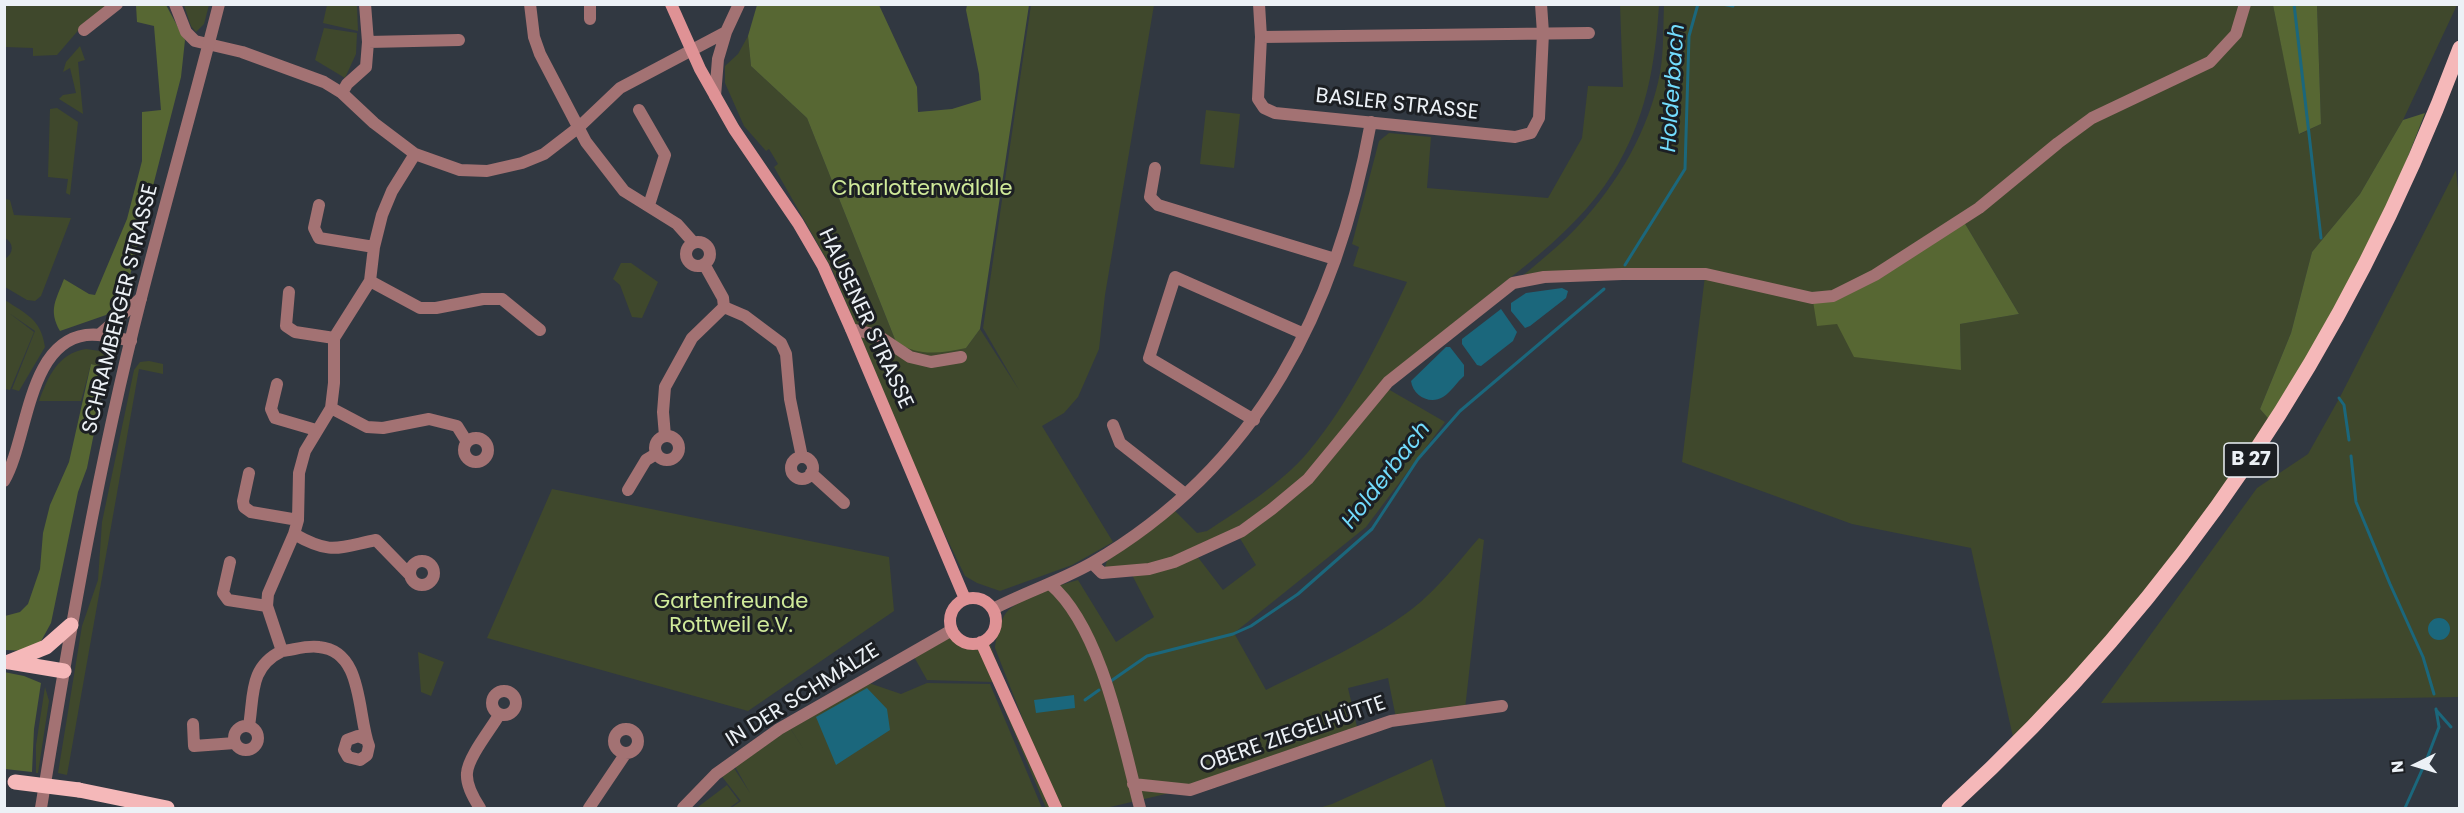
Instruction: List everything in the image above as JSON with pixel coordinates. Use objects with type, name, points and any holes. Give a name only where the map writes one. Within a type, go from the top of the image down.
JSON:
[{"type":"main road","name":"HAUSENER STRASSE","points":[[671,4],[692,51],[734,129],[798,223],[823,266],[965,599]]},
{"type":"main road","name":"B 27","points":[[1948,808],[2026,735],[2100,655],[2157,589],[2235,484],[2309,370],[2373,252],[2436,113],[2460,48]]},
{"type":"main road","points":[[965,599],[981,599],[993,609],[996,617],[993,632],[981,642],[968,643],[956,636],[952,630],[952,611],[965,599]]},
{"type":"main road","points":[[7,661],[46,647],[71,625]]},
{"type":"main road","points":[[981,642],[1056,808]]},
{"type":"main road","points":[[7,661],[64,671]]},
{"type":"main road","points":[[10,781],[79,790],[167,808]]},
{"type":"main road","points":[[105,795],[125,808]]},
{"type":"street","points":[[84,30],[117,4]]},
{"type":"street","points":[[175,4],[189,38],[242,52],[324,82],[342,93],[374,123],[415,154],[460,170],[487,171],[522,163],[544,154],[579,127],[620,88],[726,32]]},
{"type":"street","name":"SCHRAMBERGER STRASSE","points":[[41,808],[71,625],[131,341],[219,4]]},
{"type":"street","points":[[342,93],[347,84],[366,67],[368,42],[365,4]]},
{"type":"street","points":[[530,4],[534,37],[540,54],[586,142],[624,191],[677,224],[693,242],[704,243],[709,249],[710,256],[704,264],[697,266],[687,259],[686,251],[693,242]]},
{"type":"street","points":[[590,4],[590,19]]},
{"type":"street","points":[[715,96],[718,60],[726,32],[738,4]]},
{"type":"street","name":"BASLER STRASSE","points":[[1259,4],[1261,37],[1258,99],[1264,108],[1275,113],[1515,137],[1531,133],[1539,118],[1543,33],[1541,4]]},
{"type":"street","points":[[1092,563],[1102,573],[1149,569],[1174,562],[1242,531],[1308,479],[1388,382],[1513,283],[1544,277],[1706,274],[1812,298],[1833,296],[1875,275],[1978,208],[2092,118],[2210,62],[2236,34],[2245,4]]},
{"type":"street","points":[[1261,37],[1589,33]]},
{"type":"street","points":[[368,42],[459,40]]},
{"type":"street","points":[[639,110],[665,155],[649,205]]},
{"type":"street","points":[[993,609],[1092,563],[1130,538],[1209,474],[1254,420],[1288,367],[1316,309],[1335,259],[1371,122]]},
{"type":"street","points":[[282,651],[267,606],[268,594],[298,520],[299,473],[305,451],[331,408],[334,382],[334,338],[370,281],[374,247],[382,215],[392,191],[415,154]]},
{"type":"street","points":[[1155,168],[1150,198],[1158,205],[1335,259]]},
{"type":"street","points":[[319,206],[314,228],[319,238],[374,247]]},
{"type":"street","points":[[704,264],[723,298],[724,307]]},
{"type":"street","points":[[1254,420],[1149,358],[1175,277],[1304,334]]},
{"type":"street","points":[[370,281],[420,308],[436,308],[483,298],[502,299],[540,330]]},
{"type":"street","points":[[290,292],[286,326],[295,332],[334,338]]},
{"type":"street","points":[[99,335],[141,298]]},
{"type":"street","points":[[666,436],[663,412],[665,387],[693,338],[724,307]]},
{"type":"street","points":[[724,307],[745,316],[781,343],[786,354],[790,399],[802,458],[811,463],[811,473],[844,503]]},
{"type":"street","points":[[851,329],[877,335],[910,357],[931,362],[961,357]]},
{"type":"street","points":[[4,481],[40,375],[60,347],[73,338],[99,335],[131,341]]},
{"type":"street","points":[[277,384],[271,409],[275,418],[316,430]]},
{"type":"street","points":[[331,408],[367,427],[383,428],[429,419],[457,426],[467,442]]},
{"type":"street","points":[[1113,425],[1120,443],[1185,494]]},
{"type":"street","points":[[656,454],[666,460],[677,456],[680,448],[677,440],[666,436]]},
{"type":"street","points":[[656,454],[656,442],[666,436]]},
{"type":"street","points":[[628,490],[646,460],[656,454]]},
{"type":"street","points":[[802,458],[793,462],[791,469],[794,475],[803,479],[811,473]]},
{"type":"street","points":[[249,473],[243,501],[244,507],[251,512],[298,520]]},
{"type":"street","points":[[294,534],[313,545],[330,549],[376,540],[410,575]]},
{"type":"street","points":[[230,562],[223,593],[228,600],[267,606]]},
{"type":"street","points":[[1050,584],[1058,591],[1082,624],[1094,651],[1140,808]]},
{"type":"street","name":"IN DER SCHMÄLZE","points":[[682,808],[716,774],[779,729],[952,630]]},
{"type":"street","points":[[249,726],[254,683],[259,669],[269,657],[282,651],[317,646],[329,649],[344,658],[351,670],[357,689],[365,739]]},
{"type":"street","name":"OBERE ZIEGELHÜTTE","points":[[1133,784],[1190,790],[1392,721],[1502,706]]},
{"type":"street","points":[[475,807],[467,774],[470,763],[499,715]]},
{"type":"street","points":[[193,724],[194,746],[235,743],[245,750],[256,745],[257,733],[249,726],[242,726],[235,731],[235,743]]},
{"type":"street","points":[[589,808],[626,753]]},
{"type":"green space","points":[[5,5],[112,5],[88,19],[57,55],[33,56],[33,48],[5,47]]},
{"type":"green space","points":[[136,5],[166,5],[185,40],[181,77],[126,291],[106,315],[60,331],[54,317],[54,305],[64,279],[89,294],[95,295],[127,219],[142,161],[142,112],[161,110],[154,26],[137,22]]},
{"type":"green space","points":[[184,5],[209,5],[204,24],[196,32],[191,26]]},
{"type":"green space","points":[[327,5],[357,6],[358,31],[323,23]]},
{"type":"green space","name":"Charlottenwäldle","points":[[757,5],[879,5],[917,87],[918,112],[952,109],[981,100],[979,74],[966,10],[967,5],[1029,5],[980,329],[966,348],[922,352],[896,342],[807,118],[751,66],[748,36]]},
{"type":"green space","points":[[1031,5],[1154,5],[1105,295],[1099,349],[1078,397],[1064,413],[1042,426],[1113,542],[1072,565],[1000,591],[965,576],[934,512],[832,269],[774,167],[778,164],[769,149],[766,151],[744,126],[725,83],[725,66],[738,54],[748,36],[751,66],[807,118],[896,342],[966,348],[980,329],[1019,390],[983,328]]},
{"type":"green space","points":[[1620,5],[1659,5],[1655,50],[1647,92],[1634,133],[1613,173],[1595,199],[1574,222],[1528,264],[1431,343],[1398,376],[1320,463],[1276,501],[1222,536],[1172,560],[1139,566],[1105,567],[1107,561],[1175,511],[1197,533],[1207,531],[1260,495],[1286,475],[1308,452],[1351,392],[1407,282],[1353,266],[1359,247],[1352,244],[1379,141],[1389,133],[1431,137],[1427,188],[1548,198],[1582,138],[1588,86],[1623,87]]},
{"type":"green space","points":[[1664,5],[2242,5],[2234,31],[2210,59],[2091,116],[1977,207],[1873,274],[1832,293],[1813,296],[1706,271],[1518,280],[1579,225],[1607,192],[1630,155],[1648,115],[1660,73]]},
{"type":"green space","points":[[2248,5],[2273,5],[2300,134],[2321,124],[2317,5],[2457,5],[2403,120],[2360,194],[2312,252],[2291,333],[2260,409],[2273,424],[2230,493],[2015,746],[1971,548],[1852,524],[1682,462],[1705,276],[1813,301],[1837,324],[1961,370],[1960,324],[2019,314],[1964,222],[2094,120],[2211,63]]},
{"type":"green space","points":[[2273,5],[2317,5],[2321,124],[2299,134]]},
{"type":"green space","points":[[324,28],[357,33],[356,54],[345,78],[315,60]]},
{"type":"green space","points":[[80,46],[85,60],[78,62],[83,114],[59,99],[63,95],[76,93],[70,68],[63,72],[66,62]]},
{"type":"green space","points":[[57,108],[78,122],[70,195],[66,193],[68,179],[48,177],[50,109]]},
{"type":"green space","points":[[1206,110],[1240,114],[1234,168],[1200,164]]},
{"type":"green space","points":[[2425,113],[2371,251],[2273,424],[2260,409],[2291,333],[2312,252],[2360,194],[2403,120]]},
{"type":"green space","points":[[2456,170],[2460,209],[2459,697],[2101,703],[2257,488],[2308,454],[2340,397]]},
{"type":"green space","points":[[5,199],[10,200],[14,215],[71,218],[41,296],[35,301],[27,300],[5,287],[5,259],[12,248],[5,238]]},
{"type":"green space","points":[[1964,222],[2019,314],[1960,324],[1961,370],[1854,357],[1837,324],[1817,326],[1813,301]]},
{"type":"green space","points":[[621,263],[631,263],[658,282],[642,318],[632,317],[620,285],[613,279]]},
{"type":"green space","points":[[5,300],[31,318],[40,330],[45,347],[19,391],[12,389],[35,331],[9,313],[34,332],[10,390],[5,389]]},
{"type":"green space","points":[[86,349],[100,351],[106,356],[107,368],[91,364],[81,401],[39,401],[50,375],[61,361],[76,351]]},
{"type":"green space","points":[[140,362],[163,364],[163,374],[139,369],[67,775],[58,773],[82,626],[98,580],[102,522],[134,370]]},
{"type":"green space","points":[[91,364],[107,368],[87,468],[78,492],[51,623],[40,643],[28,651],[5,650],[5,616],[20,612],[28,604],[40,569],[43,533],[50,505],[69,462]]},
{"type":"green space","points":[[1388,389],[1445,422],[1366,527],[1234,633],[1266,690],[1359,643],[1412,609],[1439,584],[1479,538],[1484,540],[1465,709],[1396,718],[1388,678],[1348,688],[1358,731],[1191,788],[1106,808],[1061,808],[1049,786],[995,648],[1004,616],[1027,598],[1078,580],[1116,642],[1154,617],[1131,573],[1197,556],[1223,590],[1256,565],[1238,535],[1275,512]]},
{"type":"green space","name":"Gartenfreunde Rottweil e.V.","points":[[552,489],[889,557],[894,611],[748,711],[487,638]]},
{"type":"green space","points":[[954,635],[970,646],[980,647],[990,644],[1044,787],[1055,808],[1046,808],[993,682],[927,680],[913,655]]},
{"type":"green space","points":[[418,652],[444,662],[431,696],[421,692]]},
{"type":"green space","points":[[4,672],[24,676],[41,683],[34,729],[32,772],[5,769]]},
{"type":"green space","points":[[866,682],[901,694],[927,683],[990,684],[1042,808],[731,808],[741,801],[720,774],[732,765],[750,793],[733,763],[790,728],[804,750],[789,726]]},
{"type":"green space","points":[[45,687],[49,701],[38,773],[36,773],[36,745]]},
{"type":"green space","points":[[1432,759],[1446,808],[1319,808],[1332,804]]},
{"type":"green space","points":[[727,785],[739,801],[729,808],[698,807]]},
{"type":"water","points":[[1562,288],[1568,291],[1566,298],[1530,326],[1525,328],[1511,311],[1511,303],[1526,293]]},
{"type":"water","points":[[1501,309],[1517,332],[1513,341],[1481,366],[1477,365],[1462,344],[1462,339]]},
{"type":"water","points":[[1446,347],[1450,347],[1464,365],[1464,376],[1443,397],[1433,400],[1423,398],[1415,391],[1411,381]]},
{"type":"water","points":[[2439,618],[2447,621],[2450,629],[2447,637],[2439,640],[2431,637],[2428,629],[2431,621]]},
{"type":"water","points":[[867,688],[887,709],[890,730],[836,765],[816,717]]},
{"type":"water","points":[[1074,695],[1075,708],[1036,713],[1034,700]]},
{"type":"waterway","name":"Holderbach","points":[[1625,265],[1685,169],[1689,36],[1698,4]]},
{"type":"waterway","name":"Holderbach","points":[[1722,4],[1733,6],[1733,4]]},
{"type":"waterway","points":[[2294,4],[2321,238]]},
{"type":"waterway","name":"Holderbach","points":[[1111,681],[1147,656],[1233,634],[1251,626],[1298,594],[1372,529],[1418,459],[1460,411],[1604,289]]},
{"type":"waterway","points":[[2339,398],[2344,405],[2349,440]]},
{"type":"waterway","points":[[2351,456],[2356,502],[2423,657],[2434,694]]},
{"type":"waterway","points":[[1085,700],[1099,690]]},
{"type":"waterway","points":[[2405,808],[2439,727],[2436,709]]},
{"type":"waterway","points":[[2436,710],[2451,727]]}]
